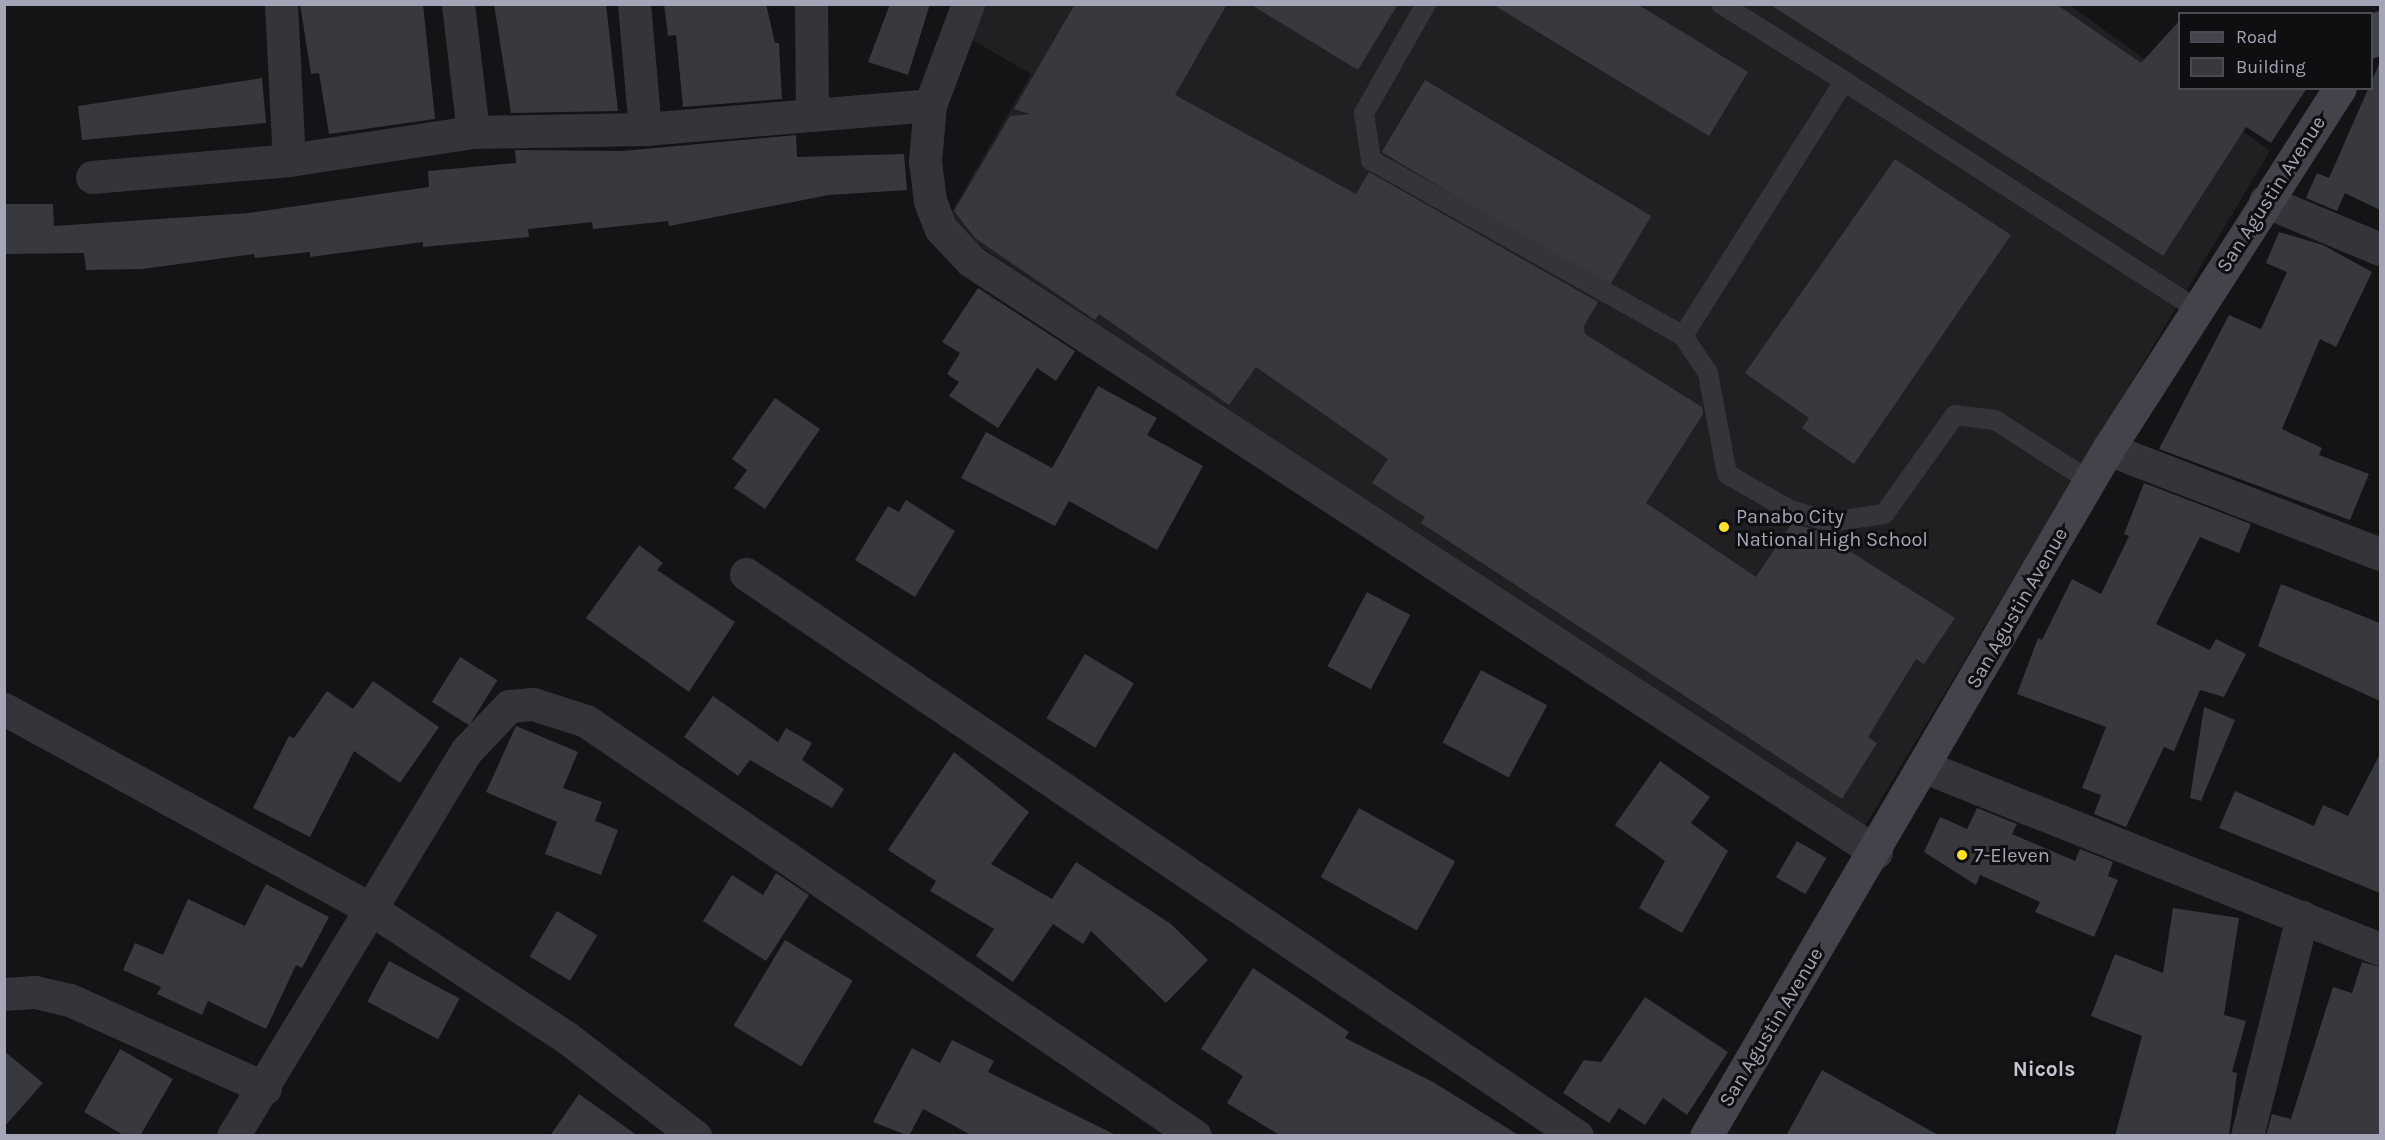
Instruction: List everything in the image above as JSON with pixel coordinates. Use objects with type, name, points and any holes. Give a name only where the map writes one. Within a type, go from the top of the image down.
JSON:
[{"type":"street","points":[[281,4],[289,160]]},
{"type":"street","points":[[458,4],[473,132]]},
{"type":"street","points":[[634,4],[645,129]]},
{"type":"street","points":[[811,4],[812,115]]},
{"type":"street","points":[[968,4],[930,105],[925,161],[930,201],[941,229],[971,261],[1876,852]]},
{"type":"street","name":"San Agustin Avenue","points":[[1706,1136],[1876,852],[2108,449],[2265,201],[2339,90]]},
{"type":"street","points":[[92,177],[289,160],[473,132],[645,129],[930,105]]},
{"type":"street","points":[[2265,201],[2380,249]]},
{"type":"street","points":[[2108,449],[2380,554]]},
{"type":"street","points":[[746,574],[1577,1136]]},
{"type":"street","points":[[233,1136],[265,1088],[371,909],[484,726],[509,706],[557,707],[586,721],[1195,1136]]},
{"type":"street","points":[[4,710],[371,909],[566,1037],[695,1136]]},
{"type":"street","points":[[1925,767],[2380,949]]},
{"type":"street","points":[[2247,1136],[2302,917]]},
{"type":"street","points":[[4,994],[35,992],[70,1000],[265,1088]]},
{"type":"lane","points":[[1426,4],[1364,113],[1371,160],[1683,336],[1708,373],[1727,474],[1788,509],[1829,522],[1884,514],[1955,415],[1995,420],[2090,481]]},
{"type":"lane","points":[[1721,4],[2197,309]]},
{"type":"lane","points":[[1683,336],[1844,81]]},
{"type":"shaded area","name":"Panabo City National High School","points":[[981,5],[2070,5],[2178,84],[2178,90],[2186,90],[2270,151],[1862,831],[945,223],[1031,74],[969,38]]},
{"type":"building","points":[[300,4],[423,4],[435,119],[329,134],[319,73],[311,74]]},
{"type":"building","points":[[494,4],[606,4],[618,111],[511,113]]},
{"type":"building","points":[[664,4],[766,4],[775,43],[779,43],[782,99],[683,107],[676,35],[668,36]]},
{"type":"building","points":[[890,4],[930,4],[908,75],[868,62]]},
{"type":"building","points":[[1075,4],[1227,4],[1175,95],[1356,194],[1369,172],[1598,302],[1584,326],[1585,334],[1702,407],[1703,414],[1646,503],[1756,577],[1792,523],[1818,531],[1955,618],[1924,664],[1916,659],[1868,737],[1877,743],[1842,799],[1421,523],[1425,517],[1372,483],[1388,459],[1256,367],[1229,405],[1099,314],[1095,320],[975,238],[954,211],[1010,116],[1030,114],[1014,109]]},
{"type":"building","points":[[1250,4],[1398,4],[1358,70]]},
{"type":"building","points":[[1492,4],[1637,4],[1748,72],[1709,136]]},
{"type":"building","points":[[1769,4],[2056,4],[2141,63],[2178,22],[2178,90],[2306,90],[2271,143],[2246,127],[2163,256]]},
{"type":"building","points":[[2380,62],[2380,210],[2345,193],[2337,211],[2306,198],[2317,173],[2329,178],[2368,90],[2373,90],[2373,78]]},
{"type":"building","points":[[262,78],[266,123],[82,140],[78,106]]},
{"type":"building","points":[[1425,80],[1651,216],[1608,288],[1382,152]]},
{"type":"building","points":[[796,135],[797,157],[904,154],[907,190],[829,195],[669,226],[668,221],[593,229],[592,222],[528,229],[529,237],[423,247],[423,242],[310,257],[310,252],[255,258],[254,254],[142,269],[86,270],[84,253],[4,254],[4,204],[53,204],[54,226],[249,213],[429,187],[428,171],[516,163],[515,150],[622,151]]},
{"type":"building","points":[[1895,159],[2011,235],[1854,464],[1802,428],[1809,418],[1745,373]]},
{"type":"building","points":[[2279,232],[2323,245],[2372,272],[2336,347],[2320,339],[2282,429],[2322,448],[2319,455],[2369,474],[2350,520],[2159,449],[2229,315],[2261,329],[2287,272],[2266,263]]},
{"type":"building","points":[[978,288],[1075,351],[1056,381],[1037,368],[998,428],[949,396],[959,382],[947,374],[960,353],[942,342]]},
{"type":"building","points":[[1098,386],[1157,418],[1147,435],[1203,466],[1157,550],[1069,501],[1055,526],[961,478],[986,432],[1052,468]]},
{"type":"building","points":[[775,398],[820,429],[765,509],[734,488],[747,470],[732,459]]},
{"type":"building","points":[[2144,483],[2251,524],[2239,553],[2200,537],[2156,624],[2210,650],[2216,639],[2246,654],[2224,697],[2200,690],[2174,751],[2164,747],[2126,827],[2094,814],[2101,795],[2082,788],[2106,727],[2017,694],[2038,638],[2042,640],[2072,579],[2101,594],[2129,536],[2124,534]]},
{"type":"building","points":[[906,500],[955,531],[915,597],[855,560],[888,506],[899,512]]},
{"type":"building","points":[[639,545],[663,563],[657,570],[735,622],[689,692],[586,618]]},
{"type":"building","points":[[2281,584],[2380,623],[2380,701],[2258,646]]},
{"type":"building","points":[[1367,592],[1410,615],[1371,689],[1328,666]]},
{"type":"building","points":[[1085,654],[1134,683],[1095,748],[1046,718]]},
{"type":"building","points":[[460,657],[497,680],[469,725],[432,702]]},
{"type":"building","points":[[1481,670],[1547,705],[1509,778],[1443,742]]},
{"type":"building","points":[[373,681],[439,727],[400,783],[354,751],[310,837],[253,808],[289,736],[294,738],[327,691],[353,709]]},
{"type":"building","points":[[713,696],[778,742],[786,728],[812,743],[802,760],[844,789],[832,808],[750,760],[738,776],[684,737]]},
{"type":"building","points":[[2204,707],[2235,720],[2201,801],[2190,798]]},
{"type":"building","points":[[516,726],[578,752],[563,788],[602,802],[595,821],[618,830],[601,875],[545,854],[557,822],[486,792]]},
{"type":"building","points":[[954,752],[1029,812],[991,864],[1052,899],[1076,862],[1171,924],[1208,960],[1166,1003],[1091,931],[1083,944],[1053,924],[1013,982],[976,956],[994,929],[930,891],[936,881],[888,850]]},
{"type":"building","points":[[2380,754],[2380,893],[2219,828],[2235,791],[2314,826],[2323,805],[2348,816]]},
{"type":"building","points":[[1660,761],[1710,797],[1691,823],[1728,851],[1682,933],[1639,908],[1665,861],[1615,825]]},
{"type":"building","points":[[1359,808],[1455,861],[1417,930],[1321,877]]},
{"type":"building","points":[[1977,808],[2017,824],[2012,834],[2075,861],[2080,849],[2113,862],[2108,876],[2118,880],[2094,937],[2035,912],[2040,902],[1980,875],[1976,885],[1924,852],[1940,817],[1967,829]]},
{"type":"building","points":[[1797,841],[1826,858],[1805,894],[1776,877]]},
{"type":"building","points":[[776,873],[809,895],[766,961],[703,921],[732,875],[763,895]]},
{"type":"building","points":[[266,884],[329,917],[302,968],[296,965],[266,1029],[208,1001],[202,1015],[157,994],[161,987],[123,970],[135,943],[163,955],[188,899],[245,926]]},
{"type":"building","points":[[2173,908],[2239,918],[2224,1015],[2246,1021],[2232,1072],[2237,1073],[2229,1136],[2115,1136],[2142,1036],[2091,1016],[2115,954],[2163,973]]},
{"type":"building","points":[[557,911],[597,935],[570,981],[530,956]]},
{"type":"building","points":[[785,940],[853,981],[801,1066],[733,1026]]},
{"type":"building","points":[[389,961],[460,999],[438,1039],[367,1002]]},
{"type":"building","points":[[2362,962],[2380,967],[2380,1136],[2266,1136],[2272,1114],[2291,1119],[2333,987],[2352,993]]},
{"type":"building","points":[[1253,968],[1349,1032],[1345,1038],[1433,1082],[1520,1136],[1281,1136],[1227,1103],[1243,1076],[1201,1049]]},
{"type":"building","points":[[1645,997],[1728,1052],[1687,1115],[1663,1098],[1645,1125],[1619,1108],[1609,1123],[1563,1093],[1584,1060],[1601,1062]]},
{"type":"building","points":[[952,1040],[994,1061],[988,1072],[1118,1136],[973,1136],[923,1109],[909,1136],[873,1122],[912,1048],[940,1063]]},
{"type":"building","points":[[120,1049],[173,1079],[140,1136],[125,1136],[84,1112]]},
{"type":"building","points":[[4,1051],[43,1083],[4,1127]]},
{"type":"building","points":[[1822,1070],[1940,1136],[1786,1136]]},
{"type":"building","points":[[579,1094],[638,1136],[550,1136]]},
{"type":"place","name":"Panabo City National High School","points":[[1724,527]]},
{"type":"place","name":"7-Eleven","points":[[1962,855]]},
{"type":"district","name":"Nicols","points":[[2044,1069]]}]
